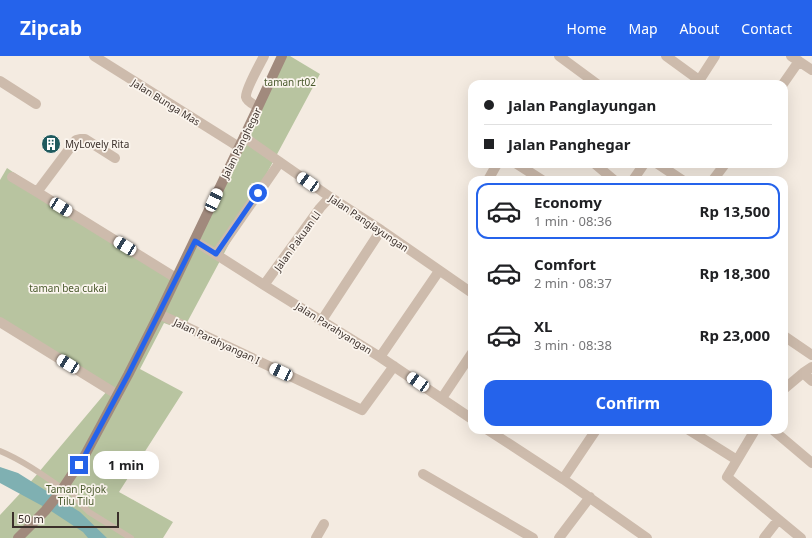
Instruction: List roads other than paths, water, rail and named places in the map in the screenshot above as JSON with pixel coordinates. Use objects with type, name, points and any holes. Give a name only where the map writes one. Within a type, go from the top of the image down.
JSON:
[{"type":"street","name":"Jalan Bunga Mas","points":[[94,56],[239,147]]},
{"type":"street","points":[[258,107],[247,100],[246,96],[249,86],[264,56]]},
{"type":"street","name":"Jalan Panghegar","points":[[18,538],[46,510],[62,489],[85,455],[118,395],[195,241],[282,56]]},
{"type":"street","points":[[559,56],[592,80]]},
{"type":"street","points":[[666,56],[696,80]]},
{"type":"street","points":[[699,80],[715,56]]},
{"type":"street","points":[[785,80],[795,59],[812,70]]},
{"type":"street","points":[[0,82],[36,104]]},
{"type":"street","name":"Jalan Panglayungan","points":[[244,137],[468,290]]},
{"type":"street","points":[[37,192],[76,140],[85,139],[115,158]]},
{"type":"street","points":[[216,254],[280,162]]},
{"type":"street","points":[[523,168],[536,176]]},
{"type":"street","points":[[599,168],[609,176]]},
{"type":"street","points":[[664,168],[676,176]]},
{"type":"street","points":[[12,177],[176,278]]},
{"type":"street","name":"Jalan Pakuan Ll","points":[[264,285],[320,208],[330,197]]},
{"type":"street","points":[[322,320],[380,230]]},
{"type":"street","name":"Jalan Parahyangan","points":[[195,241],[380,357],[468,416]]},
{"type":"street","points":[[380,357],[439,271]]},
{"type":"street","name":"Jalan Parahyangan I","points":[[159,314],[362,410],[394,366]]},
{"type":"street","points":[[0,322],[118,395]]},
{"type":"street","points":[[788,339],[812,355]]},
{"type":"street","points":[[442,398],[468,359]]},
{"type":"street","points":[[788,386],[812,367]]},
{"type":"street","points":[[803,373],[812,381]]},
{"type":"street","points":[[502,434],[647,538]]},
{"type":"street","points":[[563,479],[593,434]]},
{"type":"street","points":[[695,434],[737,460]]},
{"type":"street","points":[[753,434],[727,477],[800,538]]},
{"type":"street","points":[[778,434],[812,463]]},
{"type":"street","points":[[423,474],[533,538]]},
{"type":"street","points":[[559,538],[590,497]]},
{"type":"street","points":[[764,538],[778,520]]},
{"type":"street","points":[[316,538],[324,524]]},
{"type":"lane","points":[[0,451],[9,454],[43,474],[80,503],[89,512],[131,538]]},
{"type":"water","points":[[0,467],[18,473],[80,512],[107,538],[88,538],[83,532],[48,509],[0,483]]},
{"type":"place","name":"MyLovely Rita","points":[[51,144]]},
{"type":"park label","name":"taman rt02","points":[[290,82]]},
{"type":"park label","name":"taman bea cukai","points":[[68,288]]},
{"type":"park label","name":"Taman Pojok Tilu Tilu","points":[[76,494]]}]
